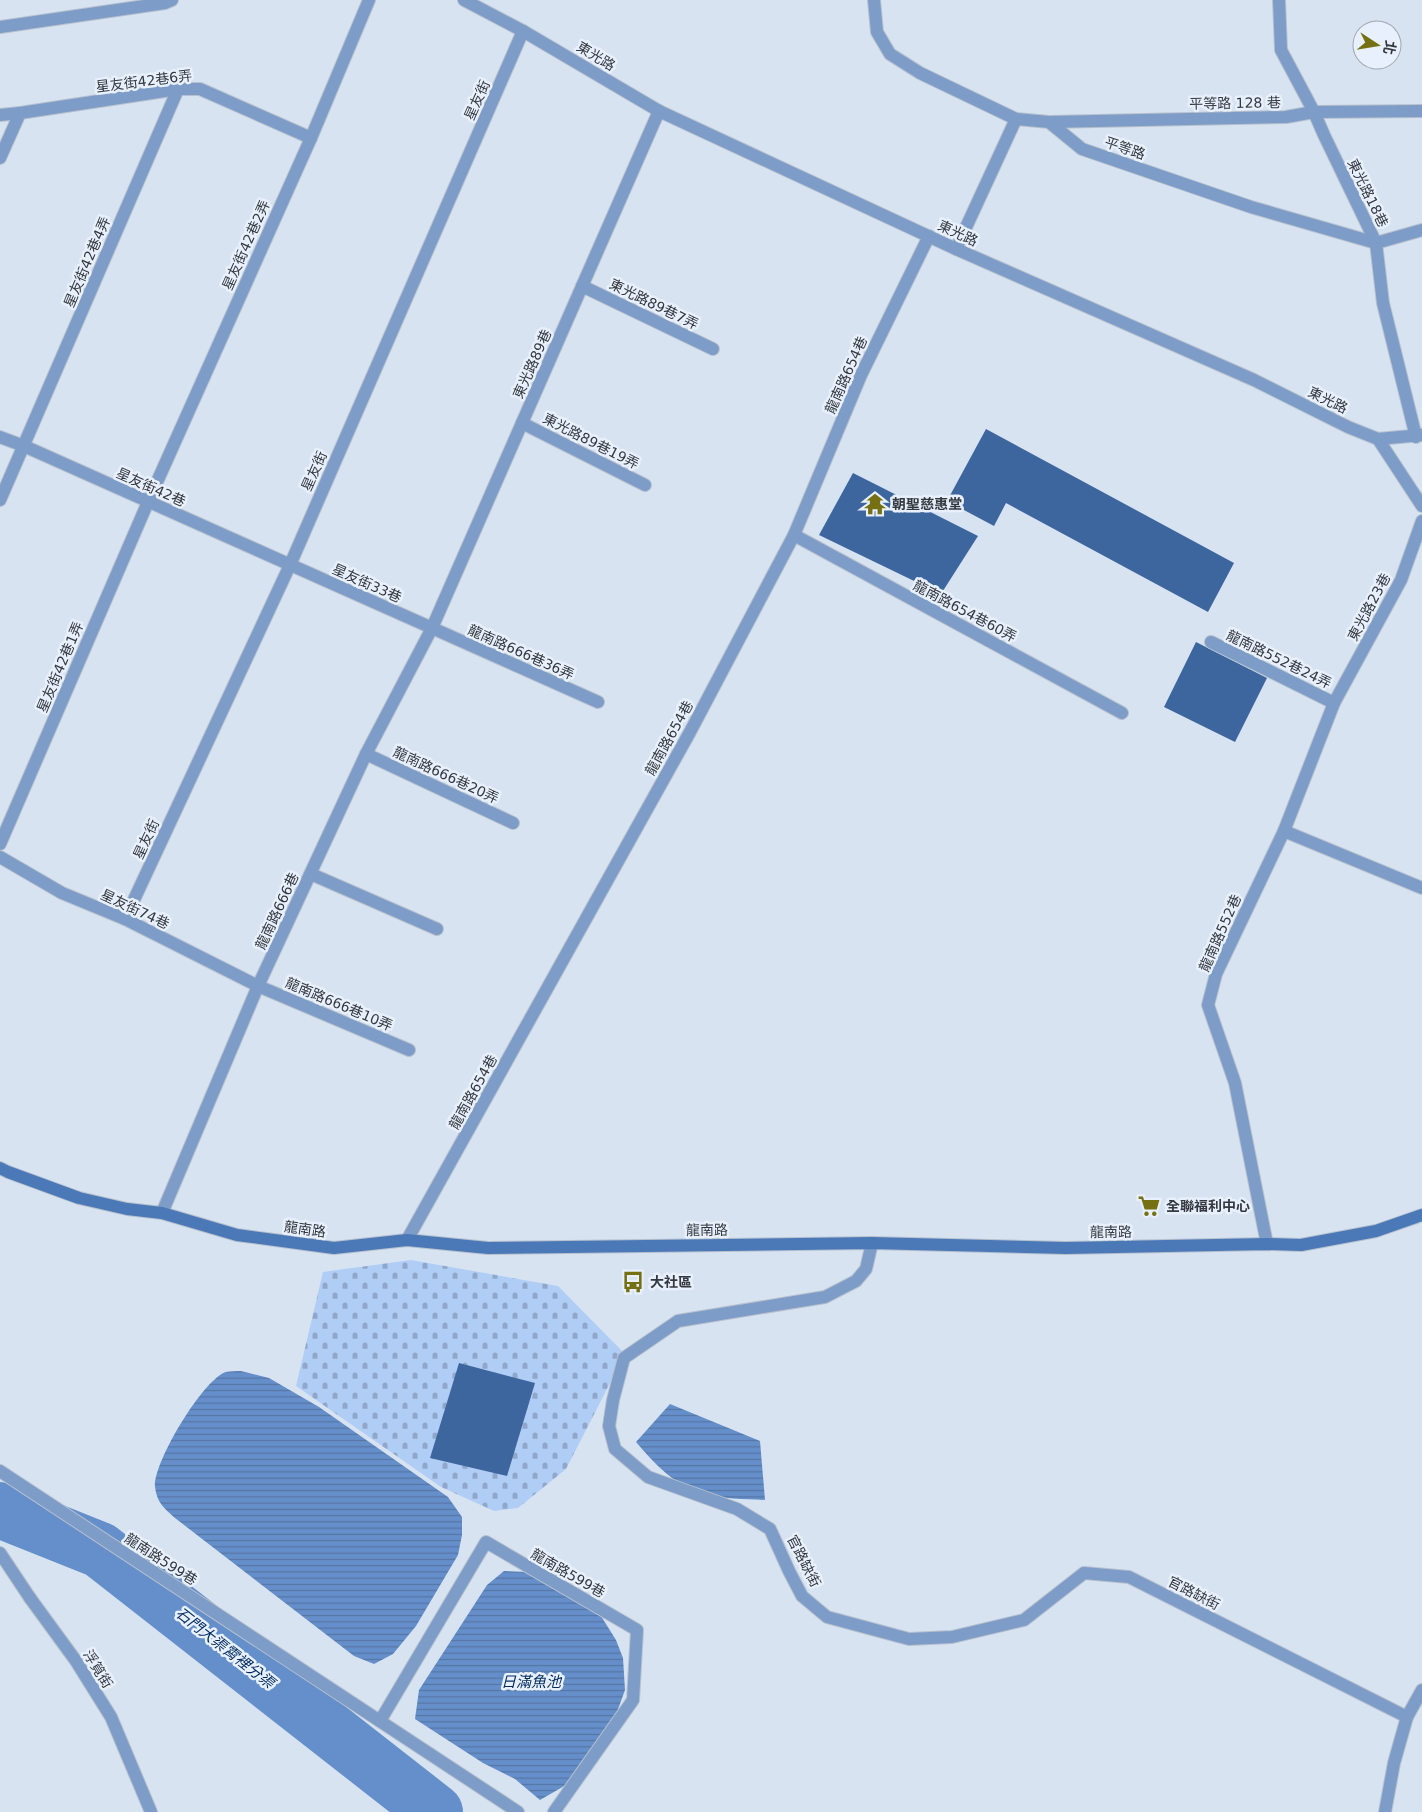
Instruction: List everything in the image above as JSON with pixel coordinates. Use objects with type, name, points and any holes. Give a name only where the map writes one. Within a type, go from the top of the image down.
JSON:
[{"type":"main road","name":"龍南路","points":[[3,1170],[79,1198],[162,1213],[237,1235],[334,1248],[407,1240],[488,1248],[872,1243],[1066,1248],[1301,1245],[1376,1230],[1422,1216]]},
{"type":"street","points":[[0,26],[165,3],[172,0]]},
{"type":"street","name":"星友街42巷2弄","points":[[148,502],[311,138],[369,0]]},
{"type":"street","name":"東光路","points":[[464,0],[523,31],[659,111],[956,249],[1254,380],[1348,427],[1378,439]]},
{"type":"street","points":[[874,0],[877,32],[890,54],[920,73],[1016,119],[1049,122]]},
{"type":"street","name":"東光路18巷","points":[[1280,0],[1281,50],[1314,112],[1376,243],[1383,303],[1419,436]]},
{"type":"street","name":"星友街","points":[[125,920],[290,565],[523,31]]},
{"type":"street","name":"星友街42巷6弄","points":[[0,115],[178,89],[200,89],[311,138]]},
{"type":"street","name":"星友街42巷4弄","points":[[0,500],[178,89]]},
{"type":"street","name":"東光路89巷","points":[[432,628],[659,111]]},
{"type":"street","name":"平等路 128 巷","points":[[1049,122],[1286,117],[1314,112],[1422,111]]},
{"type":"street","points":[[0,158],[20,113]]},
{"type":"street","points":[[956,249],[1016,119]]},
{"type":"street","name":"平等路","points":[[1049,122],[1082,149],[1252,207],[1376,243]]},
{"type":"street","points":[[1376,243],[1422,230]]},
{"type":"street","name":"龍南路654巷","points":[[407,1240],[690,732],[794,535],[861,375],[928,236]]},
{"type":"street","name":"東光路89巷7弄","points":[[582,286],[713,348]]},
{"type":"street","name":"東光路89巷19弄","points":[[522,424],[646,485]]},
{"type":"street","points":[[1419,436],[1378,439],[1422,506]]},
{"type":"street","name":"星友街42巷","points":[[0,437],[290,565]]},
{"type":"street","name":"星友街42巷1弄","points":[[0,844],[148,502]]},
{"type":"street","name":"東光路23巷","points":[[1334,703],[1401,580],[1422,521]]},
{"type":"street","name":"龍南路654巷60弄","points":[[794,535],[1122,713]]},
{"type":"street","name":"星友街33巷","points":[[290,565],[432,628]]},
{"type":"street","name":"龍南路666巷36弄","points":[[432,628],[598,702]]},
{"type":"street","name":"龍南路666巷","points":[[162,1213],[258,986],[366,754],[432,628]]},
{"type":"street","name":"龍南路552巷24弄","points":[[1211,642],[1334,703]]},
{"type":"street","name":"龍南路552巷","points":[[1267,1244],[1235,1083],[1208,1006],[1216,974],[1284,831],[1334,703]]},
{"type":"street","name":"龍南路666巷20弄","points":[[366,754],[513,823]]},
{"type":"street","points":[[1284,831],[1422,888]]},
{"type":"street","name":"星友街74巷","points":[[0,857],[62,893],[125,920],[258,986]]},
{"type":"street","points":[[311,874],[437,929]]},
{"type":"street","name":"龍南路666巷10弄","points":[[258,986],[409,1050]]},
{"type":"street","name":"官路缺街","points":[[872,1243],[866,1269],[856,1281],[825,1297],[678,1321],[624,1358],[613,1400],[609,1426],[615,1449],[648,1477],[737,1510],[770,1529],[802,1596],[827,1617],[909,1639],[952,1637],[1024,1620],[1084,1573],[1129,1577],[1407,1717]]},
{"type":"street","name":"龍南路599巷","points":[[0,1471],[518,1812]]},
{"type":"street","name":"龍南路599巷","points":[[380,1721],[486,1542],[637,1630],[633,1700],[554,1812]]},
{"type":"street","name":"浮筧街","points":[[0,1553],[76,1661],[111,1717],[151,1812]]},
{"type":"street","points":[[1385,1812],[1394,1763],[1407,1717],[1422,1690]]},
{"type":"green space","points":[[411,1260],[558,1286],[625,1354],[566,1469],[518,1508],[494,1511],[441,1487],[296,1386],[323,1272]]},
{"type":"water","points":[[241,1371],[269,1378],[319,1407],[448,1497],[462,1517],[462,1535],[458,1555],[416,1626],[393,1654],[374,1664],[354,1656],[175,1518],[164,1508],[157,1497],[155,1487],[162,1460],[181,1423],[193,1405],[216,1378],[226,1372]]},
{"type":"water","points":[[670,1404],[760,1441],[765,1500],[726,1498],[693,1491],[675,1480],[658,1466],[636,1442]]},
{"type":"water","name":"日滿魚池","points":[[504,1571],[527,1572],[601,1616],[616,1640],[623,1658],[625,1690],[617,1712],[566,1785],[540,1800],[515,1779],[483,1763],[415,1719],[419,1690],[487,1585]]},
{"type":"building","points":[[986,429],[1234,563],[1208,612],[1006,503],[994,526],[947,501]]},
{"type":"building","name":"朝聖慈惠堂","points":[[853,473],[978,536],[941,594],[819,535]]},
{"type":"building","points":[[1196,642],[1267,678],[1235,742],[1164,707]]},
{"type":"building","points":[[459,1363],[535,1383],[507,1476],[430,1458]]},
{"type":"waterway","name":"石門大渠霄裡分渠","points":[[0,1510],[100,1550],[435,1812]]},
{"type":"place","name":"朝聖慈惠堂","points":[[875,504]]},
{"type":"place","name":"全聯福利中心","points":[[1149,1206]]},
{"type":"place","name":"大社區","points":[[633,1282]]}]
